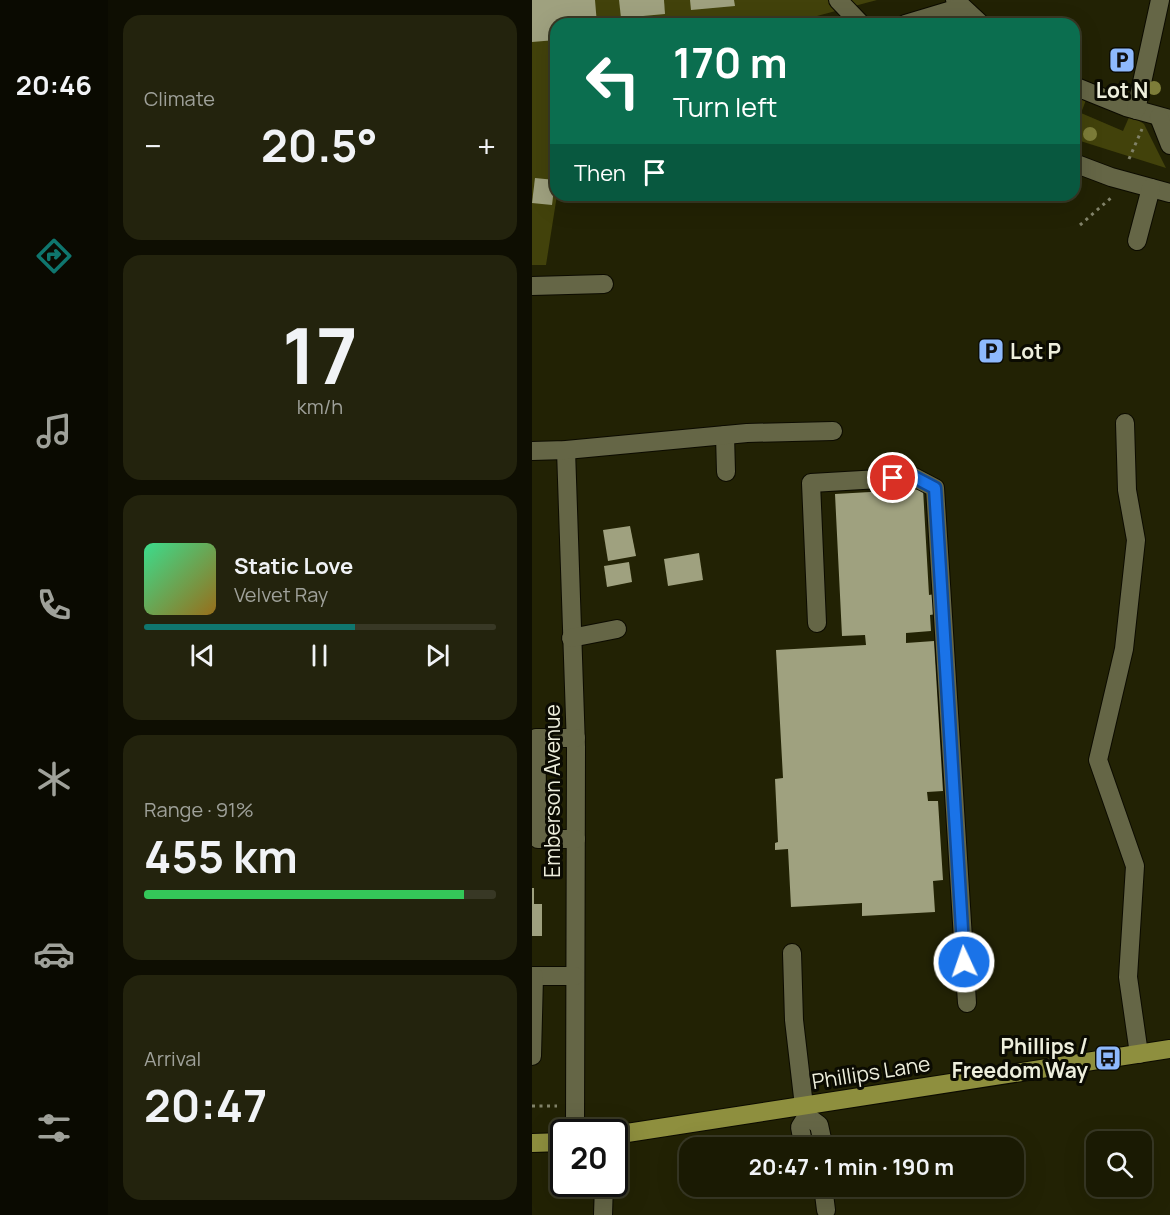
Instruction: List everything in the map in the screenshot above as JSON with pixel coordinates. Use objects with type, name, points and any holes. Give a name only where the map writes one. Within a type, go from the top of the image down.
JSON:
[{"type":"main road","name":"Phillips Lane","points":[[628,1133],[806,1111],[1170,1049]]},
{"type":"main road","points":[[532,1143],[550,1142]]},
{"type":"street","points":[[838,0],[853,18]]},
{"type":"street","points":[[1152,118],[1160,0]]},
{"type":"street","points":[[921,18],[959,4],[974,18]]},
{"type":"street","points":[[1080,88],[1152,118],[1170,145]]},
{"type":"street","points":[[1080,165],[1170,193]]},
{"type":"street","points":[[1136,242],[1151,188]]},
{"type":"street","points":[[532,286],[604,284]]},
{"type":"street","points":[[1125,423],[1127,490],[1136,540],[1124,649],[1098,760],[1135,866],[1128,977],[1139,1054]]},
{"type":"street","points":[[532,451],[566,450],[725,435],[833,431]]},
{"type":"street","points":[[725,435],[726,472]]},
{"type":"street","name":"Emberson Avenue","points":[[566,450],[576,738],[575,1119]]},
{"type":"street","points":[[817,623],[811,483],[914,477],[935,488],[967,1003]]},
{"type":"street","points":[[571,638],[617,629]]},
{"type":"street","points":[[576,738],[536,738],[538,839],[576,839]]},
{"type":"street","points":[[792,953],[794,1020],[806,1111],[800,1127],[802,1137]]},
{"type":"street","points":[[532,1056],[533,976],[575,976]]},
{"type":"street","points":[[806,1111],[819,1125],[822,1137]]},
{"type":"street","points":[[603,1215],[604,1197]]},
{"type":"street","points":[[824,1197],[826,1210]]},
{"type":"path","points":[[1129,159],[1152,118]]},
{"type":"path","points":[[1080,225],[1112,197]]},
{"type":"path","points":[[532,1106],[558,1106]]},
{"type":"shaded area","points":[[532,0],[877,0],[810,18],[550,18],[550,201],[556,201],[546,265],[532,265]]},
{"type":"shaded area","points":[[1080,97],[1086,100],[1081,113],[1123,131],[1130,115],[1144,124],[1166,168],[1080,141]]},
{"type":"building","points":[[532,0],[595,0],[596,18],[550,18],[550,40],[532,42]]},
{"type":"building","points":[[619,0],[664,0],[665,14],[621,18]]},
{"type":"building","points":[[690,0],[734,0],[735,6],[691,10]]},
{"type":"building","points":[[535,178],[550,180],[552,205],[532,203]]},
{"type":"building","points":[[923,489],[929,595],[935,594],[936,614],[930,615],[931,631],[906,633],[906,643],[934,641],[943,791],[927,792],[928,801],[938,801],[943,880],[933,881],[935,912],[862,916],[862,903],[791,907],[788,849],[775,850],[775,843],[778,842],[775,779],[783,778],[776,650],[866,645],[865,635],[842,636],[835,494]]},
{"type":"building","points":[[630,526],[636,556],[608,561],[603,530]]},
{"type":"building","points":[[699,553],[703,580],[668,586],[664,559]]},
{"type":"building","points":[[629,562],[632,582],[607,587],[604,566]]},
{"type":"building","points":[[532,888],[534,888],[534,904],[542,904],[542,936],[532,936]]},
{"type":"place","name":"Lot N","points":[[1122,60]]},
{"type":"place","name":"Lot P","points":[[991,351]]},
{"type":"place","name":"Phillips / Freedom Way","points":[[1108,1058]]},
{"type":"route","points":[[893,478],[914,477],[935,488],[964,962]]}]
